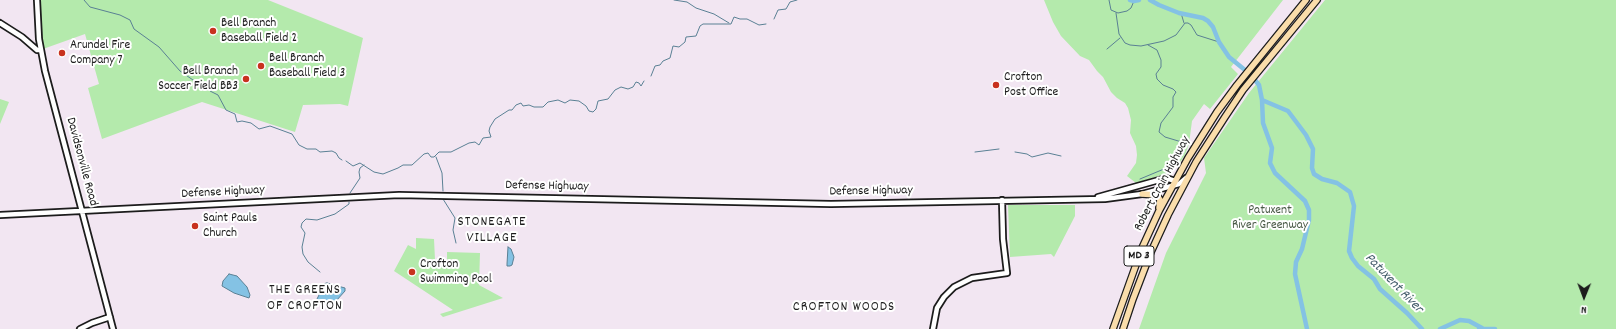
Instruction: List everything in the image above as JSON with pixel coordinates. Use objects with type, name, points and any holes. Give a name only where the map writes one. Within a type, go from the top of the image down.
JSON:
[{"type":"highway","name":"Robert Crain Highway","points":[[1113,329],[1136,263],[1159,211],[1204,132],[1237,85],[1306,0]]},
{"type":"highway","name":"Robert Crain Highway","points":[[1123,329],[1151,252],[1187,177],[1243,90],[1317,0]]},
{"type":"highway","points":[[1175,183],[1180,191]]},
{"type":"highway","points":[[1142,194],[1157,195],[1160,200],[1159,211]]},
{"type":"main road","name":"Davidsonville Road","points":[[37,0],[41,50],[112,329]]},
{"type":"main road","points":[[0,23],[22,37],[37,50],[41,50]]},
{"type":"main road","name":"Defense Highway","points":[[0,215],[399,195],[820,204],[1105,199],[1142,194],[1175,183],[1187,177]]},
{"type":"main road","name":"Defense Highway","points":[[1094,199],[1166,178],[1175,183]]},
{"type":"main road","points":[[933,329],[937,308],[944,297],[954,287],[972,278],[1007,273],[1003,239],[1002,200]]},
{"type":"main road","points":[[80,329],[110,317]]},
{"type":"green space","points":[[40,0],[268,0],[363,38],[348,106],[340,104],[303,105],[295,132],[202,102],[102,139],[88,88],[99,84],[85,34],[43,49]]},
{"type":"green space","points":[[1044,0],[1283,0],[1231,67],[1238,74],[1210,109],[1204,104],[1192,121],[1189,144],[1181,161],[1165,174],[1136,183],[1127,176],[1136,163],[1137,155],[1136,146],[1130,133],[1131,120],[1128,108],[1125,103],[1111,92],[1103,77],[1089,60],[1080,56],[1061,36],[1053,22]]},
{"type":"green space","name":"Patuxent River Greenway","points":[[1325,0],[1616,0],[1616,329],[1139,329],[1166,253],[1206,173],[1204,158],[1249,93]]},
{"type":"green space","points":[[0,99],[9,102],[0,124]]},
{"type":"green space","points":[[1008,205],[1075,205],[1075,216],[1054,257],[1051,254],[1010,257]]},
{"type":"green space","points":[[416,238],[434,239],[435,260],[447,267],[447,252],[480,253],[479,285],[503,298],[443,317],[440,314],[453,310],[394,271],[408,245],[416,249]]},
{"type":"water","points":[[508,247],[511,249],[514,257],[512,265],[510,266],[507,266]]},
{"type":"water","points":[[229,274],[237,276],[247,287],[250,295],[249,298],[234,293],[222,286],[223,281]]},
{"type":"water","points":[[327,283],[345,288],[345,291],[336,301],[326,304],[317,303],[316,301],[322,284]]},
{"type":"waterway","points":[[84,0],[90,7],[120,15],[130,20],[134,29],[159,47],[180,71],[193,80],[205,83],[210,91],[218,95],[226,110],[235,114],[237,122],[242,121],[251,123],[259,129],[270,126],[292,134],[299,145],[307,149],[316,149],[320,152],[332,151],[342,160]]},
{"type":"waterway","points":[[674,0],[687,2],[696,8],[714,14],[729,23]]},
{"type":"waterway","points":[[774,19],[778,10],[786,9],[790,2],[797,0]]},
{"type":"waterway","points":[[1109,0],[1111,10],[1118,13],[1127,11],[1131,8],[1134,1]]},
{"type":"waterway","points":[[1130,0],[1139,0]]},
{"type":"waterway","points":[[1150,0],[1179,13],[1203,18],[1208,21],[1213,27],[1219,42],[1229,57],[1251,75],[1259,85],[1262,100],[1263,123],[1272,148],[1270,163],[1275,173],[1305,201],[1309,210],[1309,220],[1302,249],[1296,262],[1295,274],[1307,329]]},
{"type":"waterway","points":[[1116,13],[1119,34],[1125,43],[1130,45],[1141,46],[1164,41],[1176,35],[1185,23],[1191,25],[1197,35],[1219,42]]},
{"type":"waterway","points":[[1181,13],[1184,23]]},
{"type":"waterway","points":[[651,76],[655,66],[660,65],[663,61],[670,58],[673,46],[679,47],[685,42],[686,37],[696,36],[700,26],[703,24],[731,24],[734,17],[747,19],[759,25],[766,24]]},
{"type":"waterway","points":[[1107,49],[1120,38]]},
{"type":"waterway","points":[[1148,45],[1157,50],[1161,60],[1161,67],[1156,74],[1157,79],[1163,85],[1173,89],[1176,92],[1173,97],[1173,107],[1161,123],[1159,132],[1165,137],[1185,143],[1183,148]]},
{"type":"waterway","points":[[346,161],[353,166],[360,163],[374,172],[383,174],[403,165],[412,165],[424,154],[428,153],[431,157],[434,157],[439,152],[451,152],[469,143],[475,142],[479,145],[483,138],[491,137],[489,131],[495,119],[509,110],[512,110],[516,105],[521,103],[523,106],[529,105],[534,107],[543,107],[548,102],[558,100],[565,103],[570,100],[579,101],[586,106],[589,111],[593,112],[596,109],[598,101],[608,99],[615,90],[621,87],[628,89],[633,87],[636,82],[641,86],[644,81]]},
{"type":"waterway","name":"Patuxent River","points":[[1262,100],[1288,111],[1306,135],[1313,149],[1312,168],[1314,174],[1322,179],[1337,183],[1350,192],[1354,206],[1349,251],[1352,258],[1358,266],[1374,279],[1380,289],[1407,313],[1422,329]]},
{"type":"waterway","points":[[975,152],[999,149]]},
{"type":"waterway","points":[[1015,152],[1027,154],[1032,157],[1048,153],[1061,156]]},
{"type":"waterway","points":[[436,157],[442,173],[443,191]]},
{"type":"waterway","points":[[1140,179],[1164,169],[1176,159]]},
{"type":"waterway","points":[[350,193],[360,178],[360,168],[364,165]]},
{"type":"waterway","points":[[443,199],[455,218],[453,230],[456,243]]},
{"type":"waterway","points":[[320,272],[308,262],[303,254],[302,247],[305,233],[301,227],[302,223],[306,219],[317,220],[335,214],[349,204],[349,202]]},
{"type":"waterway","points":[[1440,329],[1460,320],[1469,321],[1482,328]]},
{"type":"waterway","name":"Patuxent River","points":[[1479,329],[1495,329]]},
{"type":"place","name":"Bell Branch Baseball Field 2","points":[[213,31]]},
{"type":"place","name":"Arundel Fire Company 7","points":[[62,53]]},
{"type":"place","name":"Bell Branch Baseball Field 3","points":[[261,66]]},
{"type":"place","name":"Bell Branch Soccer Field BB3","points":[[246,79]]},
{"type":"place","name":"Crofton Post Office","points":[[996,85]]},
{"type":"place","name":"Saint Pauls Church","points":[[195,226]]},
{"type":"place","name":"Crofton Swimming Pool","points":[[412,272]]},
{"type":"district","name":"STONEGATE VILLAGE","points":[[492,232]]},
{"type":"district","name":"THE GREENS OF CROFTON","points":[[305,300]]},
{"type":"district","name":"CROFTON WOODS","points":[[844,308]]}]
